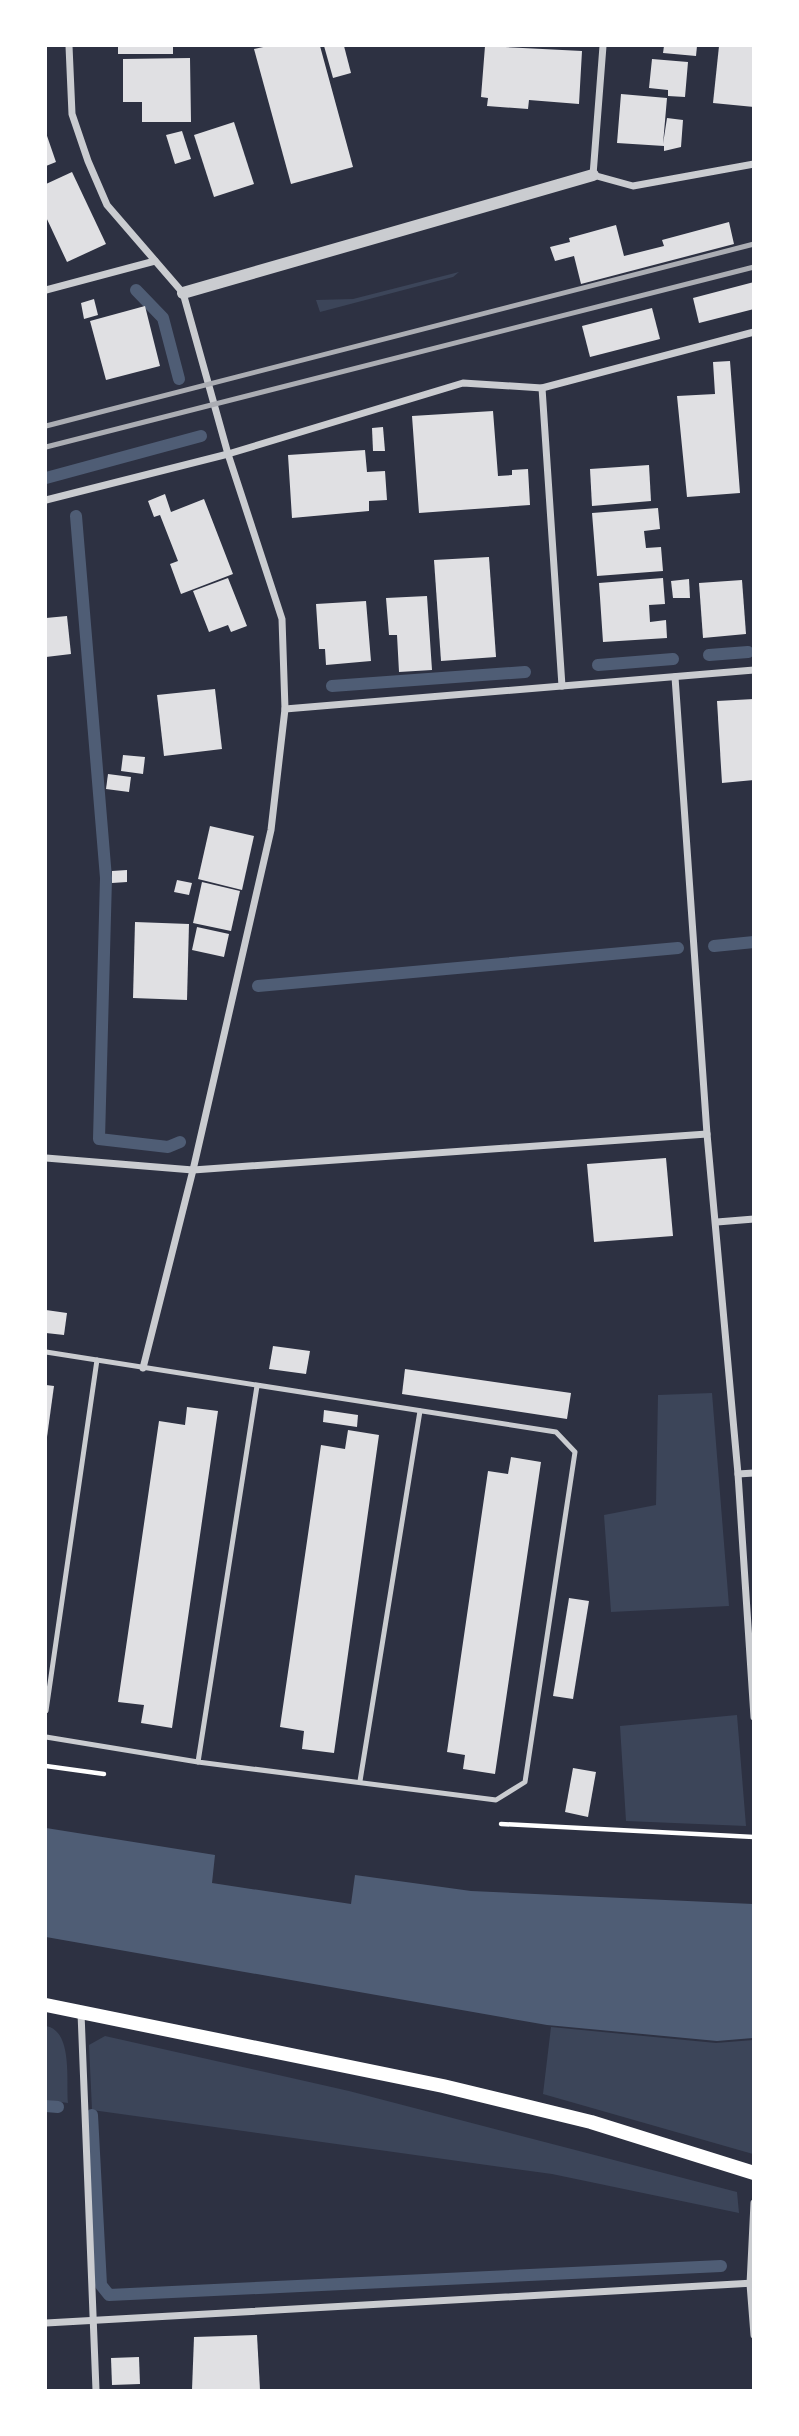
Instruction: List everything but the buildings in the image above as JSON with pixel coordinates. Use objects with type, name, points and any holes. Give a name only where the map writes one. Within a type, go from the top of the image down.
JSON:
[{"type":"main road","points":[[46,2005],[456,2089],[591,2122],[754,2173]]},
{"type":"street","points":[[69,46],[72,114],[88,161],[107,205],[183,293],[228,454],[282,618],[285,709],[271,830],[193,1170],[143,1368]]},
{"type":"street","points":[[593,175],[603,46]]},
{"type":"street","points":[[183,293],[593,175],[633,186],[754,164]]},
{"type":"street","points":[[46,290],[155,261]]},
{"type":"street","points":[[46,500],[228,454],[463,383],[542,388],[754,332]]},
{"type":"street","points":[[542,388],[562,686]]},
{"type":"street","points":[[285,709],[754,670]]},
{"type":"street","points":[[676,677],[707,1133],[738,1474],[754,1717]]},
{"type":"street","points":[[46,1158],[193,1170],[707,1133]]},
{"type":"street","points":[[717,1222],[754,1219]]},
{"type":"street","points":[[738,1474],[754,1473]]},
{"type":"street","points":[[81,2013],[96,2390]]},
{"type":"street","points":[[754,2203],[754,2335]]},
{"type":"street","points":[[46,2323],[93,2318],[752,2283]]},
{"type":"lane","points":[[46,1352],[556,1432],[575,1452],[525,1782],[496,1800],[198,1762],[46,1737]]},
{"type":"lane","points":[[46,1711],[97,1360]]},
{"type":"lane","points":[[198,1762],[257,1385]]},
{"type":"lane","points":[[360,1781],[420,1411]]},
{"type":"shaded area","points":[[459,272],[453,277],[320,312],[316,300],[353,299]]},
{"type":"shaded area","points":[[712,1393],[729,1606],[611,1612],[604,1515],[656,1505],[658,1395]]},
{"type":"shaded area","points":[[737,1715],[746,1826],[626,1821],[620,1726]]},
{"type":"shaded area","points":[[46,1828],[215,1855],[212,1883],[351,1904],[355,1875],[471,1891],[753,1904],[753,2038],[717,2041],[547,2025],[46,1937]]},
{"type":"shaded area","points":[[46,2026],[55,2030],[64,2046],[68,2103],[46,2100]]},
{"type":"shaded area","points":[[551,2027],[716,2043],[753,2040],[753,2154],[543,2094]]},
{"type":"shaded area","points":[[105,2036],[349,2091],[737,2192],[739,2213],[552,2174],[92,2110],[89,2045]]},
{"type":"waterway","points":[[136,290],[163,318],[179,379]]},
{"type":"waterway","points":[[46,478],[201,436]]},
{"type":"waterway","points":[[76,516],[106,878],[99,1139],[168,1147],[180,1142]]},
{"type":"waterway","points":[[709,655],[748,652]]},
{"type":"waterway","points":[[598,665],[673,659]]},
{"type":"waterway","points":[[332,686],[525,672]]},
{"type":"waterway","points":[[714,946],[754,942]]},
{"type":"waterway","points":[[258,986],[678,948]]},
{"type":"waterway","points":[[46,2106],[58,2107]]},
{"type":"waterway","points":[[92,2115],[101,2285],[109,2295],[721,2266]]},
{"type":"railway","points":[[46,426],[754,244]]},
{"type":"railway","points":[[46,447],[754,267]]}]
